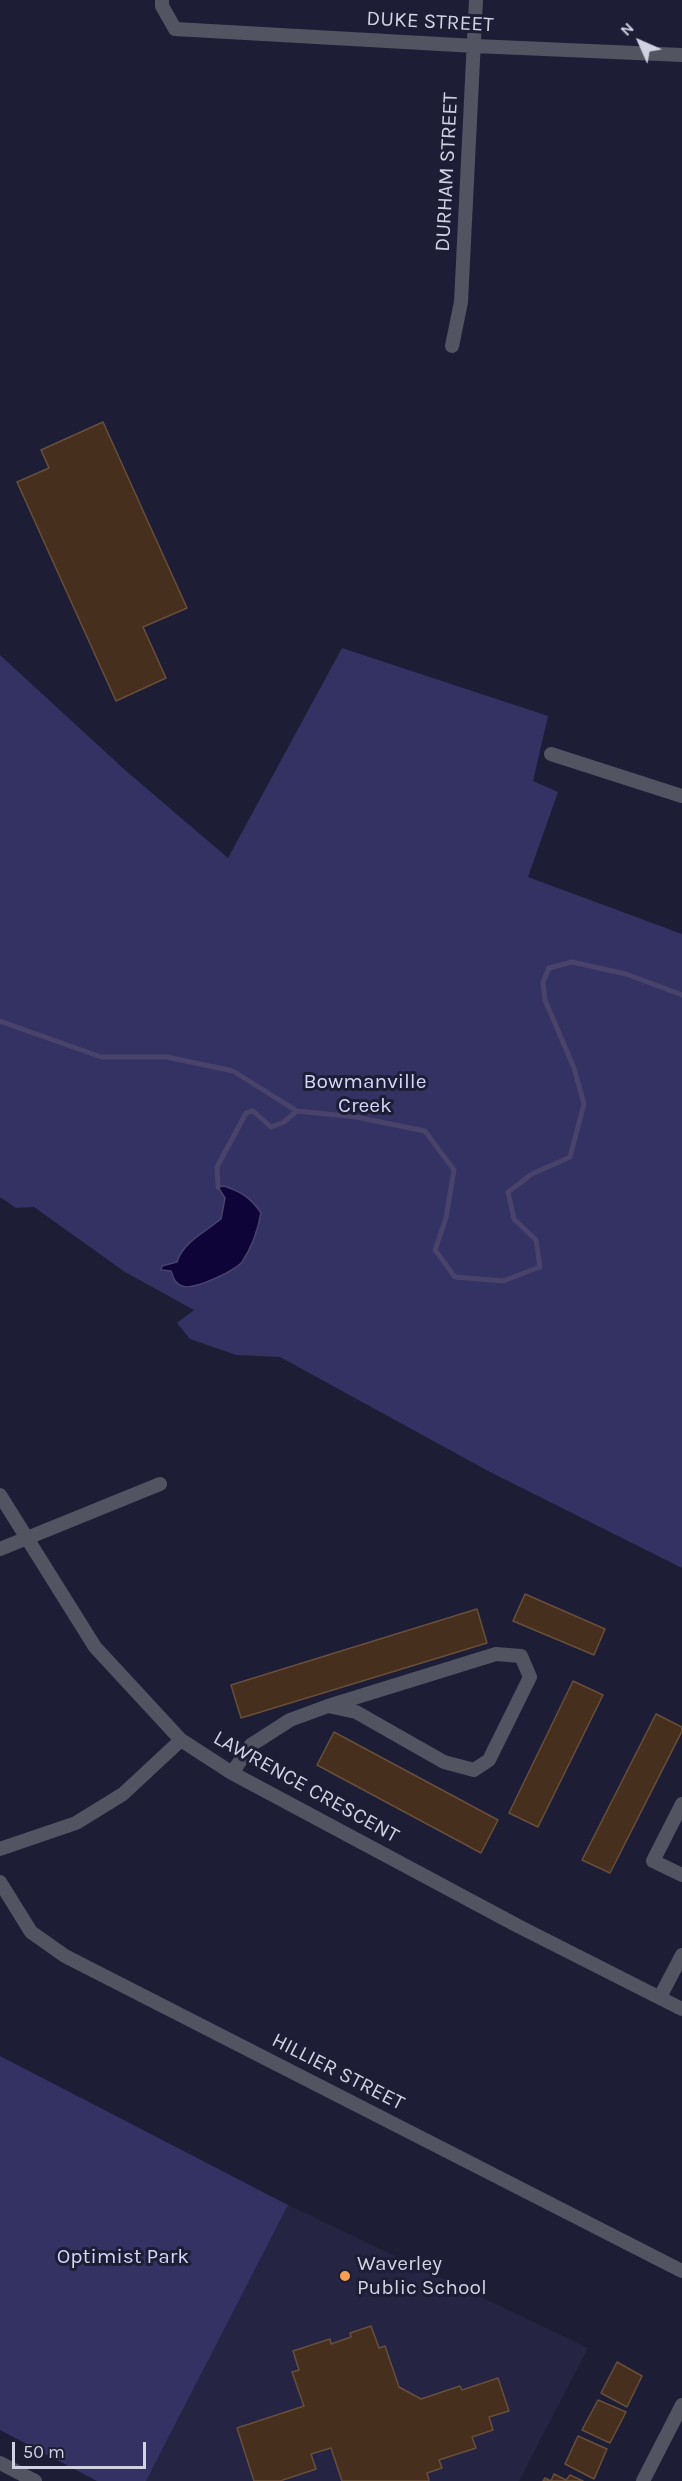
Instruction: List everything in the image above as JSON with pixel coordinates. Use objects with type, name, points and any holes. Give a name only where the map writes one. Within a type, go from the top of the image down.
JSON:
[{"type":"street","name":"DUKE STREET","points":[[162,0],[162,6],[175,29],[682,55]]},
{"type":"street","name":"DURHAM STREET","points":[[452,346],[461,302],[476,0]]},
{"type":"street","points":[[550,754],[682,796]]},
{"type":"street","points":[[0,1549],[27,1540],[160,1484]]},
{"type":"street","name":"LAWRENCE CRESCENT","points":[[0,1495],[95,1647],[181,1740],[232,1773],[518,1926],[682,2009]]},
{"type":"street","points":[[232,1773],[251,1745],[290,1720],[328,1706],[496,1654],[520,1656],[530,1677],[489,1760],[474,1770],[444,1762],[357,1712],[328,1706]]},
{"type":"street","points":[[0,1849],[76,1823],[123,1794],[181,1740]]},
{"type":"street","points":[[682,1804],[653,1861],[682,1875]]},
{"type":"street","name":"HILLIER STREET","points":[[0,1882],[31,1932],[65,1956],[682,2271]]},
{"type":"street","points":[[660,1997],[682,1955]]},
{"type":"street","points":[[643,2481],[682,2405]]},
{"type":"street","points":[[0,2463],[35,2481]]},
{"type":"shaded area","points":[[224,1186],[246,1196],[261,1213],[252,1244],[242,1262],[231,1270],[195,1286],[180,1285],[171,1271],[161,1270],[162,1266],[177,1262],[189,1243],[221,1219],[225,1198],[218,1187]]},
{"type":"shaded area","name":"Waverley Public School","points":[[288,2205],[588,2348],[519,2481],[146,2481]]},
{"type":"green space","name":"Bowmanville Creek","points":[[342,648],[548,716],[533,781],[558,792],[528,877],[682,934],[682,1568],[490,1472],[280,1357],[236,1355],[190,1339],[177,1323],[194,1310],[125,1272],[34,1207],[16,1208],[0,1197],[0,655],[125,770],[228,858]]},
{"type":"green space","name":"Optimist Park","points":[[0,2056],[288,2205],[146,2481],[97,2481],[0,2430]]},
{"type":"building","points":[[103,422],[187,608],[143,627],[166,678],[116,701],[17,482],[49,468],[41,450]]},
{"type":"building","points":[[525,1594],[605,1629],[594,1655],[513,1621]]},
{"type":"building","points":[[477,1609],[487,1643],[241,1718],[231,1685]]},
{"type":"building","points":[[573,1681],[603,1695],[538,1827],[509,1813]]},
{"type":"building","points":[[656,1714],[682,1727],[682,1731],[610,1873],[582,1860]]},
{"type":"building","points":[[334,1732],[498,1820],[481,1853],[317,1765]]},
{"type":"building","points":[[371,2326],[379,2348],[385,2346],[399,2387],[421,2399],[460,2386],[462,2390],[498,2378],[509,2411],[489,2417],[493,2430],[472,2437],[476,2448],[439,2460],[442,2468],[427,2473],[429,2481],[342,2481],[331,2448],[311,2454],[316,2469],[280,2481],[254,2481],[237,2428],[304,2406],[292,2372],[299,2370],[293,2351],[330,2339],[331,2344],[351,2337],[350,2333]]},
{"type":"building","points":[[617,2362],[642,2376],[627,2407],[601,2393]]},
{"type":"building","points":[[598,2400],[626,2412],[610,2443],[582,2430]]},
{"type":"building","points":[[578,2436],[607,2449],[594,2479],[565,2464]]},
{"type":"building","points":[[554,2474],[566,2480],[570,2475],[583,2481],[551,2481]]},
{"type":"waterway","name":"Bowmanville Creek","points":[[0,1021],[101,1057],[167,1057],[233,1071],[297,1111],[356,1117],[425,1131],[454,1170],[446,1218],[435,1250],[455,1277],[503,1281],[540,1267],[536,1240],[514,1219],[508,1192],[532,1174],[570,1157],[584,1104],[574,1068],[545,1000],[543,982],[549,968],[572,962],[626,974],[682,995]]},
{"type":"waterway","points":[[218,1187],[217,1167],[246,1113],[253,1111],[271,1127],[284,1122],[297,1111]]},
{"type":"place","name":"Waverley Public School","points":[[345,2276]]}]
